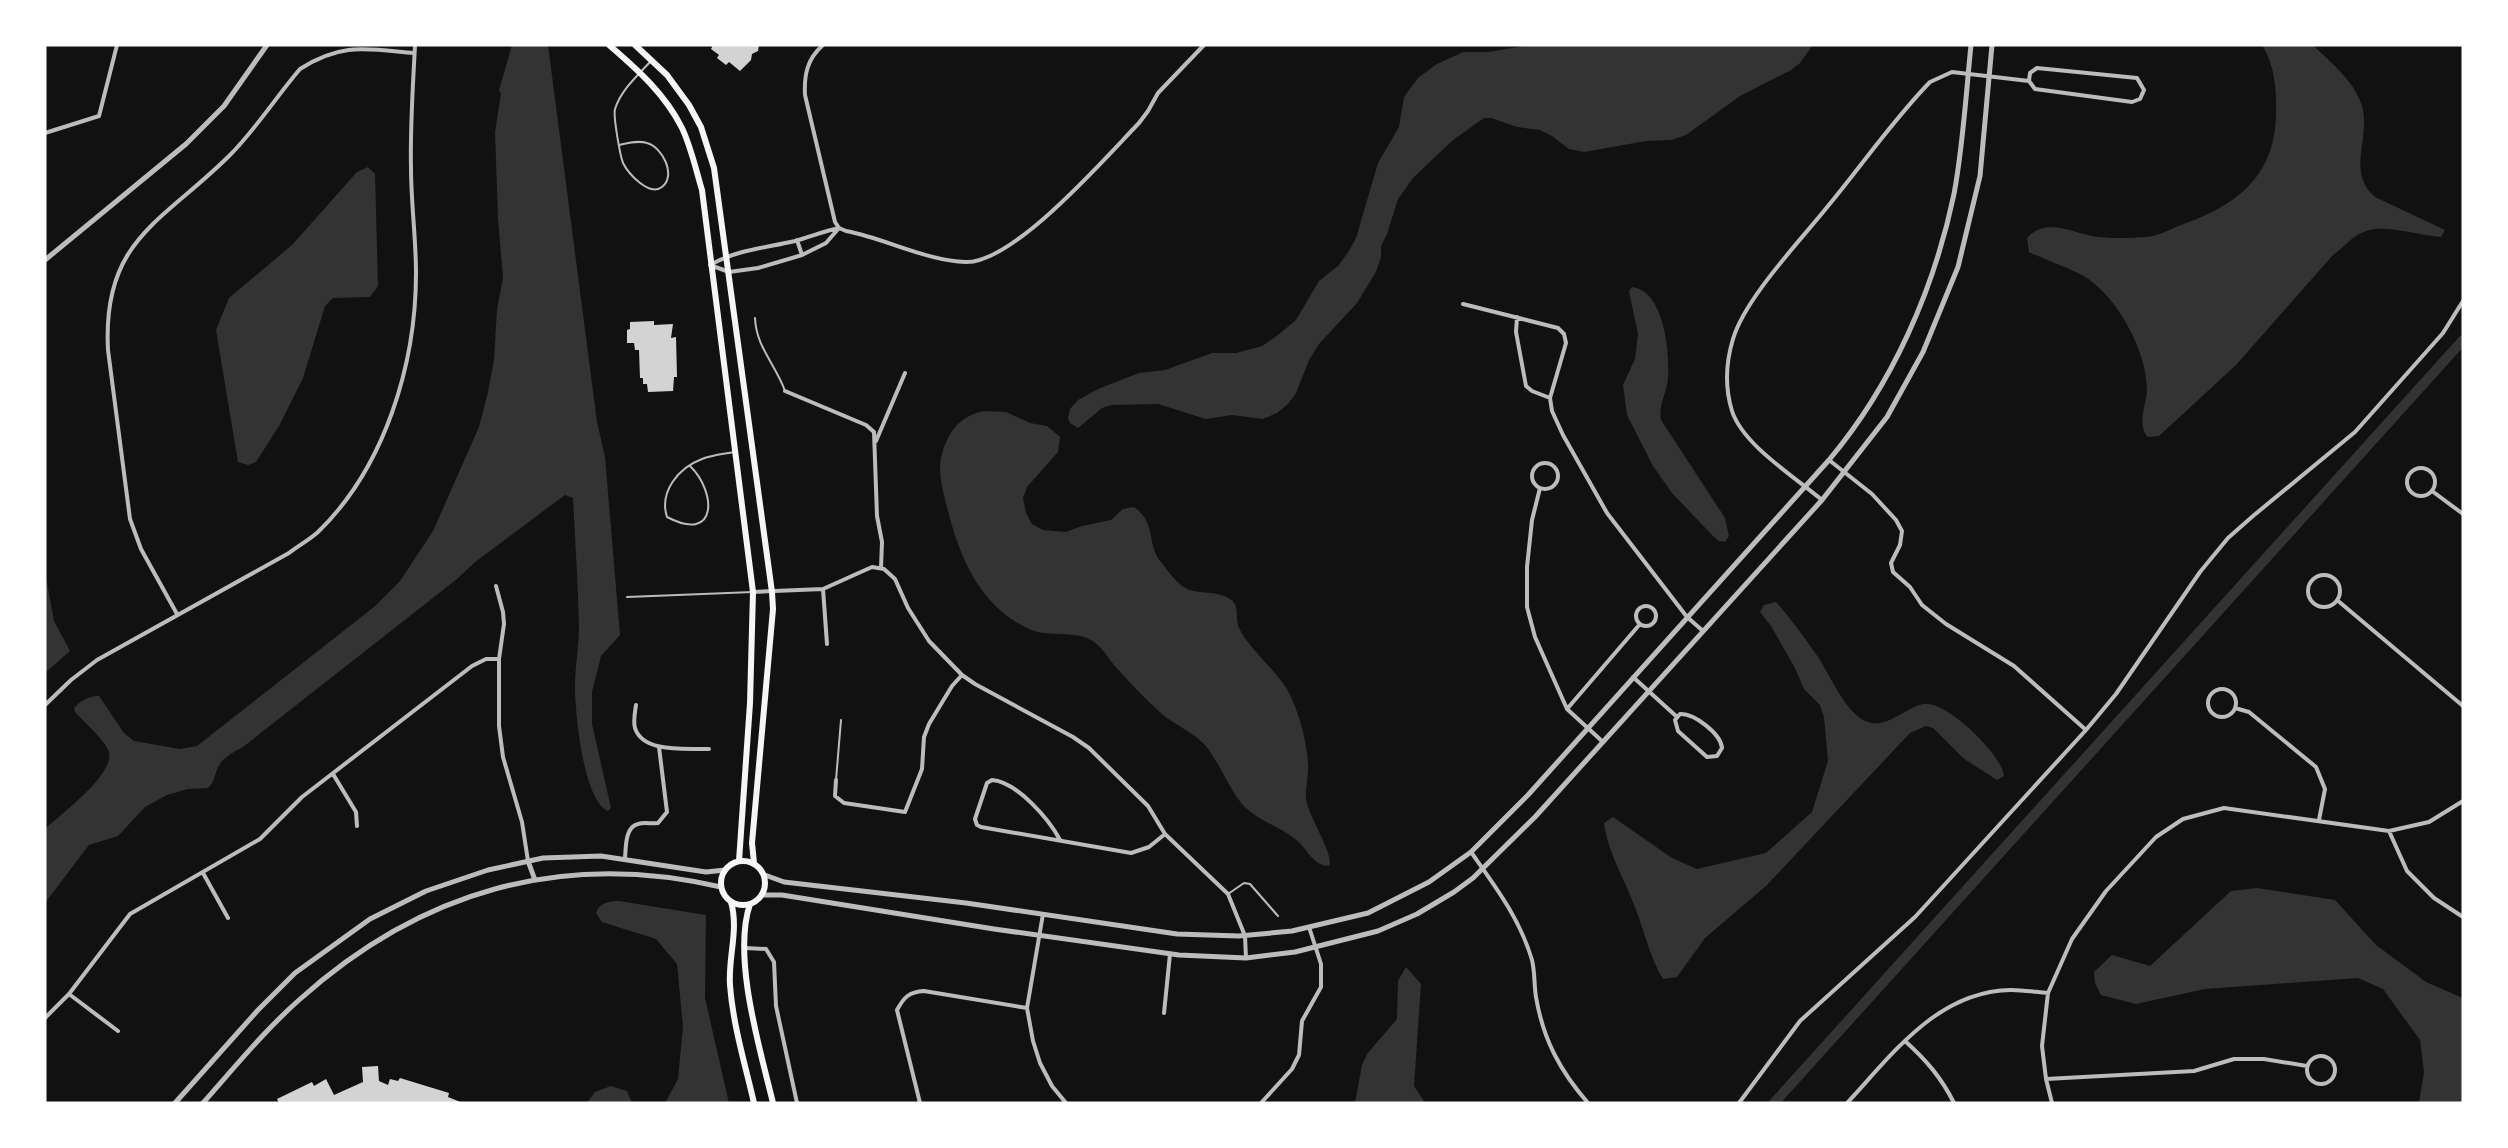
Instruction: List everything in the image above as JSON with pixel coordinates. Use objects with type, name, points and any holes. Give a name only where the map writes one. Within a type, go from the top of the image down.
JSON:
[{"type":"main road","points":[[609,45],[641,72],[672,111],[683,130],[702,190],[753,592],[750,703],[739,861]]},
{"type":"main road","points":[[635,45],[678,88],[701,127],[714,168],[772,592],[773,609],[752,843],[754,863],[765,875],[766,884],[762,896],[750,904],[731,902]]},
{"type":"main road","points":[[754,863],[739,861],[725,870],[721,887],[731,902],[735,920],[730,982],[733,1012],[754,1103]]},
{"type":"main road","points":[[750,904],[746,921],[745,948],[752,1018],[773,1103]]},
{"type":"street","points":[[45,134],[99,116],[117,45]]},
{"type":"street","points":[[45,260],[186,144],[224,106],[267,45]]},
{"type":"street","points":[[45,705],[71,680],[97,660],[289,554],[317,532],[341,506],[358,481],[386,427],[397,397],[408,354],[414,310],[416,273],[410,127],[415,45]]},
{"type":"street","points":[[823,45],[813,55],[804,76],[804,95],[832,215],[839,228]]},
{"type":"street","points":[[710,265],[727,255],[797,240],[821,231],[839,228],[951,260],[983,260],[998,253],[1025,233],[1081,182],[1139,123],[1158,93],[1204,45]]},
{"type":"street","points":[[765,875],[784,882],[966,903],[1177,934],[1245,936],[1309,927],[1368,913],[1429,882],[1471,852],[1528,795],[1829,460],[1863,415],[1918,312],[1939,248],[1954,194],[1971,45]]},
{"type":"street","points":[[762,896],[782,895],[1039,936],[1170,954],[1245,958],[1295,952],[1378,930],[1417,914],[1454,892],[1483,869],[1535,817],[1822,500],[1881,425],[1904,388],[1925,347],[1958,267],[1980,176],[1992,45]]},
{"type":"street","points":[[177,614],[141,549],[130,519],[108,350],[107,327],[114,285],[129,252],[139,238],[153,222],[230,154],[300,69],[335,51],[354,48],[414,53]]},
{"type":"street","points":[[1822,500],[1744,433],[1732,412],[1727,389],[1728,363],[1733,337],[1749,307],[1775,272],[1922,91],[1940,76],[1952,72],[2029,81],[2035,89],[2132,102],[2140,99],[2144,90],[2137,78],[2037,68],[2030,73],[2029,81]]},
{"type":"street","points":[[710,265],[729,272],[758,268],[802,255],[826,243],[839,228]]},
{"type":"street","points":[[797,240],[802,255]]},
{"type":"street","points":[[1739,1103],[1800,1021],[1915,917],[2086,729],[2116,694],[2217,551],[2253,516],[2355,432],[2443,333],[2463,300]]},
{"type":"street","points":[[1463,304],[1558,328],[1564,334],[1566,343],[1550,398],[1552,411],[1563,435],[1607,513],[1687,617],[1703,631]]},
{"type":"street","points":[[1517,317],[1516,332],[1526,386],[1550,398]]},
{"type":"street","points":[[876,442],[905,373]]},
{"type":"street","points":[[785,391],[866,424],[874,432],[877,516],[882,542],[881,568]]},
{"type":"street","points":[[1829,460],[1872,494],[1896,520],[1902,531],[1900,545],[1891,563],[1893,572],[1910,587],[1922,605],[1946,624],[2013,666],[2086,729]]},
{"type":"street","points":[[1550,463],[1556,468],[1558,481],[1552,487],[1540,488],[1534,482],[1533,473],[1541,464],[1550,463]]},
{"type":"street","points":[[2418,469],[2430,472],[2435,479],[2432,491],[2420,496],[2412,493],[2407,482],[2410,473],[2418,469]]},
{"type":"street","points":[[1540,488],[1532,520],[1527,567],[1527,607],[1535,637],[1567,709],[1603,742]]},
{"type":"street","points":[[2432,491],[2463,514]]},
{"type":"street","points":[[753,592],[823,589],[866,569],[881,568],[895,579],[908,608],[929,641],[962,675],[1061,729],[1089,748],[1148,806],[1165,834],[1228,894],[1245,936],[1245,958]]},
{"type":"street","points":[[2324,575],[2333,578],[2339,585],[2337,600],[2324,606],[2315,603],[2309,596],[2311,582],[2324,575]]},
{"type":"street","points":[[496,586],[504,624],[500,659],[499,726],[503,757],[522,822],[528,861],[535,880]]},
{"type":"street","points":[[823,589],[826,644]]},
{"type":"street","points":[[2337,600],[2463,706]]},
{"type":"street","points":[[1646,605],[1653,608],[1656,616],[1654,622],[1646,626],[1640,624],[1636,618],[1637,611],[1646,605]]},
{"type":"street","points":[[1567,709],[1640,624]]},
{"type":"street","points":[[45,1018],[69,994],[130,914],[260,839],[302,797],[472,666],[486,659],[500,659]]},
{"type":"street","points":[[836,780],[835,796],[844,803],[905,812],[922,769],[924,737],[929,724],[952,686],[962,675]]},
{"type":"street","points":[[1633,677],[1676,716]]},
{"type":"street","points":[[2217,690],[2226,690],[2235,699],[2235,708],[2230,715],[2217,717],[2210,712],[2208,699],[2217,690]]},
{"type":"street","points":[[636,705],[636,730],[645,741],[659,747],[709,749]]},
{"type":"street","points":[[2235,708],[2249,712],[2316,767],[2325,789],[2319,820]]},
{"type":"street","points":[[1684,714],[1692,716],[1718,738],[1722,748],[1718,756],[1707,757],[1678,731],[1674,724],[1676,716],[1684,714]]},
{"type":"street","points":[[625,858],[627,839],[632,828],[638,824],[657,823],[667,812],[659,747]]},
{"type":"street","points":[[333,774],[354,806],[358,818],[357,826]]},
{"type":"street","points":[[1060,840],[1044,814],[1026,798],[998,780],[987,783],[975,819],[977,825],[1131,853],[1149,847],[1165,834]]},
{"type":"street","points":[[2052,1103],[2042,1046],[2048,993],[2072,939],[2106,891],[2156,837],[2183,819],[2224,808],[2389,831],[2429,822],[2463,801]]},
{"type":"street","points":[[2389,831],[2407,871],[2433,898],[2463,917]]},
{"type":"street","points":[[1471,852],[1502,893],[1532,962],[1535,996],[1549,1046],[1560,1067],[1588,1103]]},
{"type":"street","points":[[175,1103],[276,991],[314,958],[370,919],[426,891],[488,870],[543,858],[601,856],[704,872],[725,870]]},
{"type":"street","points":[[202,873],[228,918]]},
{"type":"street","points":[[202,1103],[291,1007],[338,967],[379,938],[421,915],[505,885],[577,875],[634,875],[721,887]]},
{"type":"street","points":[[1043,914],[1027,1008],[1040,1063],[1052,1086],[1066,1103]]},
{"type":"street","points":[[1261,1103],[1292,1069],[1299,1055],[1302,1021],[1319,993],[1322,980],[1316,947],[1309,927]]},
{"type":"street","points":[[745,948],[766,949],[772,956],[776,1006],[797,1103]]},
{"type":"street","points":[[1164,1013],[1170,954]]},
{"type":"street","points":[[1848,1103],[1921,1024],[1940,1011],[1987,993],[2010,990],[2048,993]]},
{"type":"street","points":[[920,1103],[897,1010],[903,999],[912,992],[924,991],[1027,1008]]},
{"type":"street","points":[[69,994],[118,1031]]},
{"type":"street","points":[[1905,1041],[1943,1081],[1954,1103]]},
{"type":"street","points":[[2325,1056],[2334,1065],[2335,1074],[2325,1084],[2317,1084],[2309,1079],[2307,1066],[2312,1059],[2325,1056]]},
{"type":"street","points":[[2046,1079],[2194,1071],[2234,1059],[2264,1059],[2307,1066]]},
{"type":"lane","points":[[620,145],[649,143],[658,151],[669,171],[669,179],[657,190],[650,189],[639,182],[623,162],[620,145],[614,110],[624,92],[652,60]]},
{"type":"lane","points":[[756,318],[756,332],[760,345],[780,375],[785,391]]},
{"type":"lane","points":[[690,466],[701,477],[705,485],[708,510],[705,519],[694,526],[683,525],[667,517],[663,505],[668,488],[679,475],[690,466],[702,459],[734,452]]},
{"type":"lane","points":[[627,597],[753,592]]},
{"type":"lane","points":[[836,780],[841,720]]},
{"type":"lane","points":[[1228,894],[1244,883],[1250,884],[1278,916]]},
{"type":"shaded area","points":[[512,45],[548,45],[597,422],[605,457],[620,635],[601,656],[592,692],[592,724],[611,808],[608,811],[599,804],[592,791],[579,734],[575,686],[579,626],[573,498],[565,495],[475,562],[457,579],[243,747],[227,756],[221,762],[208,788],[188,789],[167,795],[145,807],[118,836],[89,845],[45,903],[45,829],[96,782],[109,761],[107,747],[75,712],[76,706],[82,701],[99,696],[124,733],[134,741],[180,749],[197,746],[374,607],[400,581],[433,531],[479,427],[494,360],[497,309],[503,278],[495,132],[501,94],[499,90]]},
{"type":"shaded area","points":[[1531,45],[1813,45],[1800,63],[1791,70],[1740,96],[1686,135],[1671,140],[1646,141],[1584,152],[1569,149],[1540,130],[1517,127],[1491,118],[1484,118],[1453,140],[1413,178],[1398,199],[1381,246],[1381,257],[1376,272],[1357,303],[1319,344],[1309,360],[1296,393],[1277,413],[1263,419],[1232,415],[1206,419],[1158,404],[1111,405],[1102,408],[1078,428],[1070,423],[1068,418],[1070,409],[1078,400],[1098,389],[1139,373],[1165,370],[1212,353],[1236,353],[1262,346],[1278,335],[1296,320],[1319,281],[1338,266],[1349,251],[1356,238],[1378,163],[1399,127],[1404,97],[1418,78],[1437,64],[1463,52],[1488,52]]},
{"type":"shaded area","points":[[2262,45],[2313,45],[2335,67],[2356,91],[2363,110],[2360,167],[2367,188],[2375,197],[2445,230],[2441,237],[2383,229],[2374,229],[2357,235],[2332,256],[2236,365],[2159,436],[2148,437],[2142,421],[2147,389],[2146,374],[2127,324],[2117,308],[2093,283],[2074,271],[2029,252],[2027,238],[2034,232],[2049,227],[2105,238],[2151,236],[2201,217],[2234,199],[2259,173],[2268,157],[2274,138],[2275,89],[2270,61]]},
{"type":"shaded area","points":[[368,167],[375,174],[378,286],[370,297],[333,298],[325,306],[303,378],[279,426],[256,462],[248,465],[238,462],[216,330],[229,298],[292,245],[357,172]]},
{"type":"shaded area","points":[[1632,287],[1643,291],[1652,300],[1663,325],[1668,367],[1661,420],[1725,518],[1729,536],[1725,542],[1713,536],[1672,493],[1653,466],[1627,415],[1623,385],[1635,359],[1638,334],[1629,291]]},
{"type":"shaded area","points":[[1006,412],[1030,423],[1047,426],[1060,437],[1058,452],[1027,487],[1023,498],[1026,513],[1032,524],[1043,530],[1066,532],[1111,520],[1123,509],[1134,507],[1146,520],[1156,555],[1178,582],[1190,590],[1225,596],[1233,602],[1243,635],[1282,682],[1295,707],[1307,754],[1306,800],[1325,845],[1330,861],[1329,866],[1314,860],[1295,839],[1248,810],[1237,797],[1203,743],[1156,708],[1125,678],[1097,644],[1082,636],[1042,633],[1027,628],[1010,618],[984,593],[973,577],[958,543],[944,495],[940,470],[944,449],[955,427],[975,413]]},
{"type":"shaded area","points":[[45,572],[54,621],[70,651],[45,673]]},
{"type":"shaded area","points":[[1776,602],[1818,657],[1844,700],[1856,715],[1871,723],[1879,723],[1916,706],[1933,705],[1958,719],[1983,742],[2001,766],[2004,776],[1997,780],[1963,758],[1933,728],[1926,726],[1910,733],[1766,886],[1705,938],[1677,977],[1663,979],[1613,857],[1604,823],[1613,817],[1672,858],[1697,869],[1766,853],[1812,812],[1828,761],[1824,717],[1820,705],[1804,689],[1771,626],[1760,612],[1764,605]]},
{"type":"shaded area","points":[[2257,888],[2335,900],[2376,945],[2426,982],[2463,998],[2463,1103],[2419,1103],[2424,1072],[2420,1040],[2383,989],[2358,978],[2205,989],[2136,1004],[2101,995],[2095,983],[2094,972],[2112,955],[2150,966],[2231,891]]},
{"type":"shaded area","points":[[619,901],[706,915],[705,998],[729,1103],[665,1103],[678,1079],[683,1027],[677,964],[656,939],[602,922],[596,913],[599,907],[608,902]]},
{"type":"shaded area","points":[[1406,967],[1421,984],[1414,1086],[1425,1103],[1355,1103],[1362,1065],[1367,1054],[1397,1019],[1398,981]]},
{"type":"shaded area","points":[[611,1086],[627,1091],[632,1103],[587,1103],[595,1092]]},
{"type":"building","points":[[713,45],[759,45],[758,51],[752,54],[751,60],[740,71],[729,62],[726,65],[717,58],[719,55],[711,49]]},
{"type":"building","points":[[654,321],[654,325],[673,324],[671,338],[676,337],[677,377],[674,377],[673,391],[648,392],[647,384],[643,384],[643,378],[640,378],[639,350],[635,350],[634,343],[627,343],[627,330],[630,329],[630,322]]},
{"type":"building","points":[[378,1066],[379,1081],[388,1085],[390,1079],[398,1081],[400,1078],[449,1093],[448,1097],[463,1103],[279,1103],[277,1099],[312,1082],[314,1086],[326,1079],[334,1095],[363,1082],[362,1067]]},
{"type":"waterway","points":[[1774,1103],[2463,340]]}]
